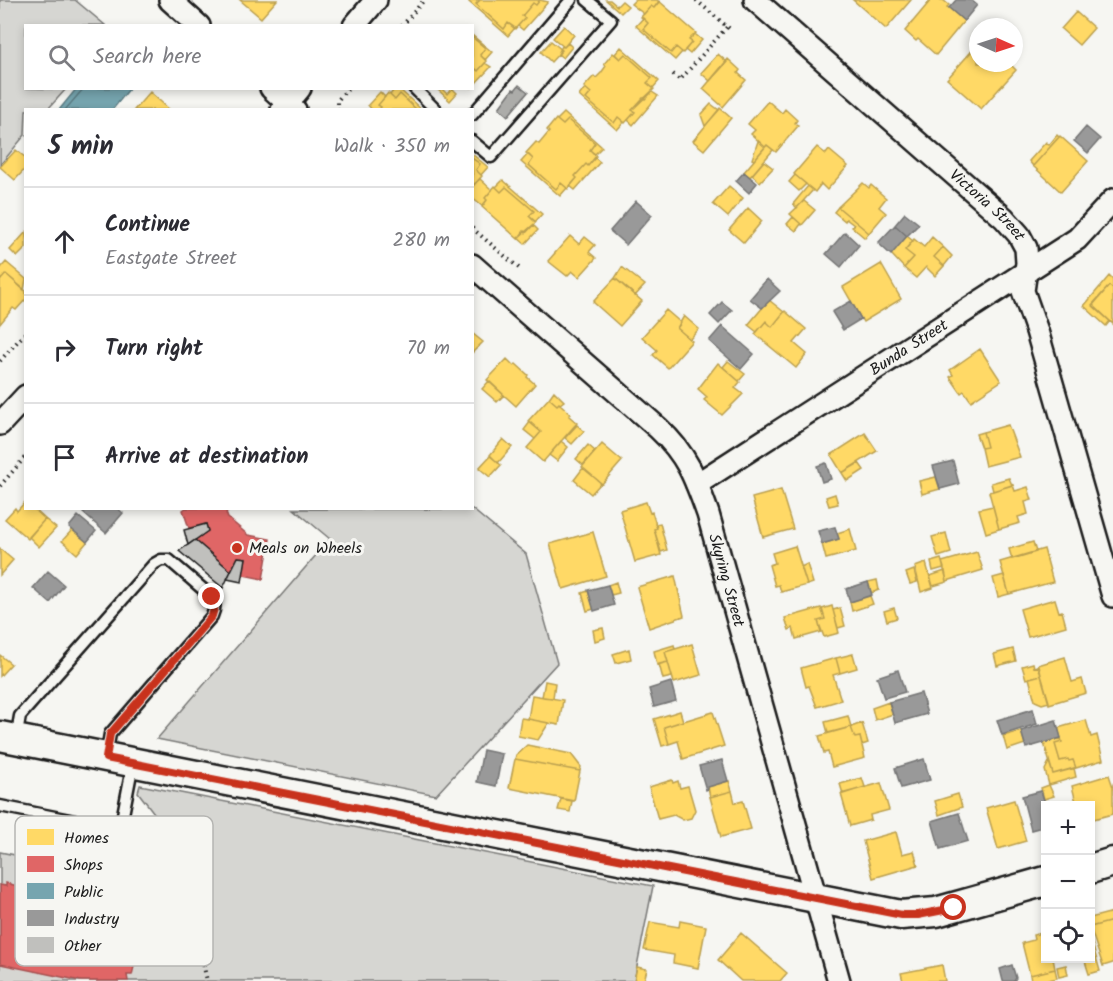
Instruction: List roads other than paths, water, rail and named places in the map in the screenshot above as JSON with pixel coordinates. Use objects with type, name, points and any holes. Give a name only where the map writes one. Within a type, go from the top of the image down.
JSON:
[{"type":"street","points":[[170,0],[197,24]]},
{"type":"street","points":[[356,24],[376,0]]},
{"type":"street","name":"Victoria Street","points":[[754,0],[1004,218],[1019,235],[1026,248],[1023,291],[1040,342],[1113,596]]},
{"type":"street","points":[[275,90],[291,103]]},
{"type":"street","name":"Bunda Street","points":[[697,484],[1077,239],[1113,200]]},
{"type":"street","name":"Skyring Street","points":[[474,267],[672,440],[683,454],[708,514],[839,981]]},
{"type":"street","points":[[0,424],[24,398]]},
{"type":"street","points":[[8,738],[902,915],[918,915],[954,908],[1041,882]]},
{"type":"street","points":[[1095,867],[1113,862]]},
{"type":"lane","points":[[474,113],[571,0]]},
{"type":"lane","points":[[474,143],[491,157],[610,20],[587,0]]},
{"type":"lane","points":[[416,90],[434,108]]},
{"type":"lane","points":[[8,738],[20,716],[154,564],[161,560],[169,560],[212,597],[215,610],[110,734],[119,760],[120,816]]},
{"type":"lane","points":[[0,806],[50,816]]},
{"type":"place","name":"Meals on Wheels","points":[[237,548]]}]
